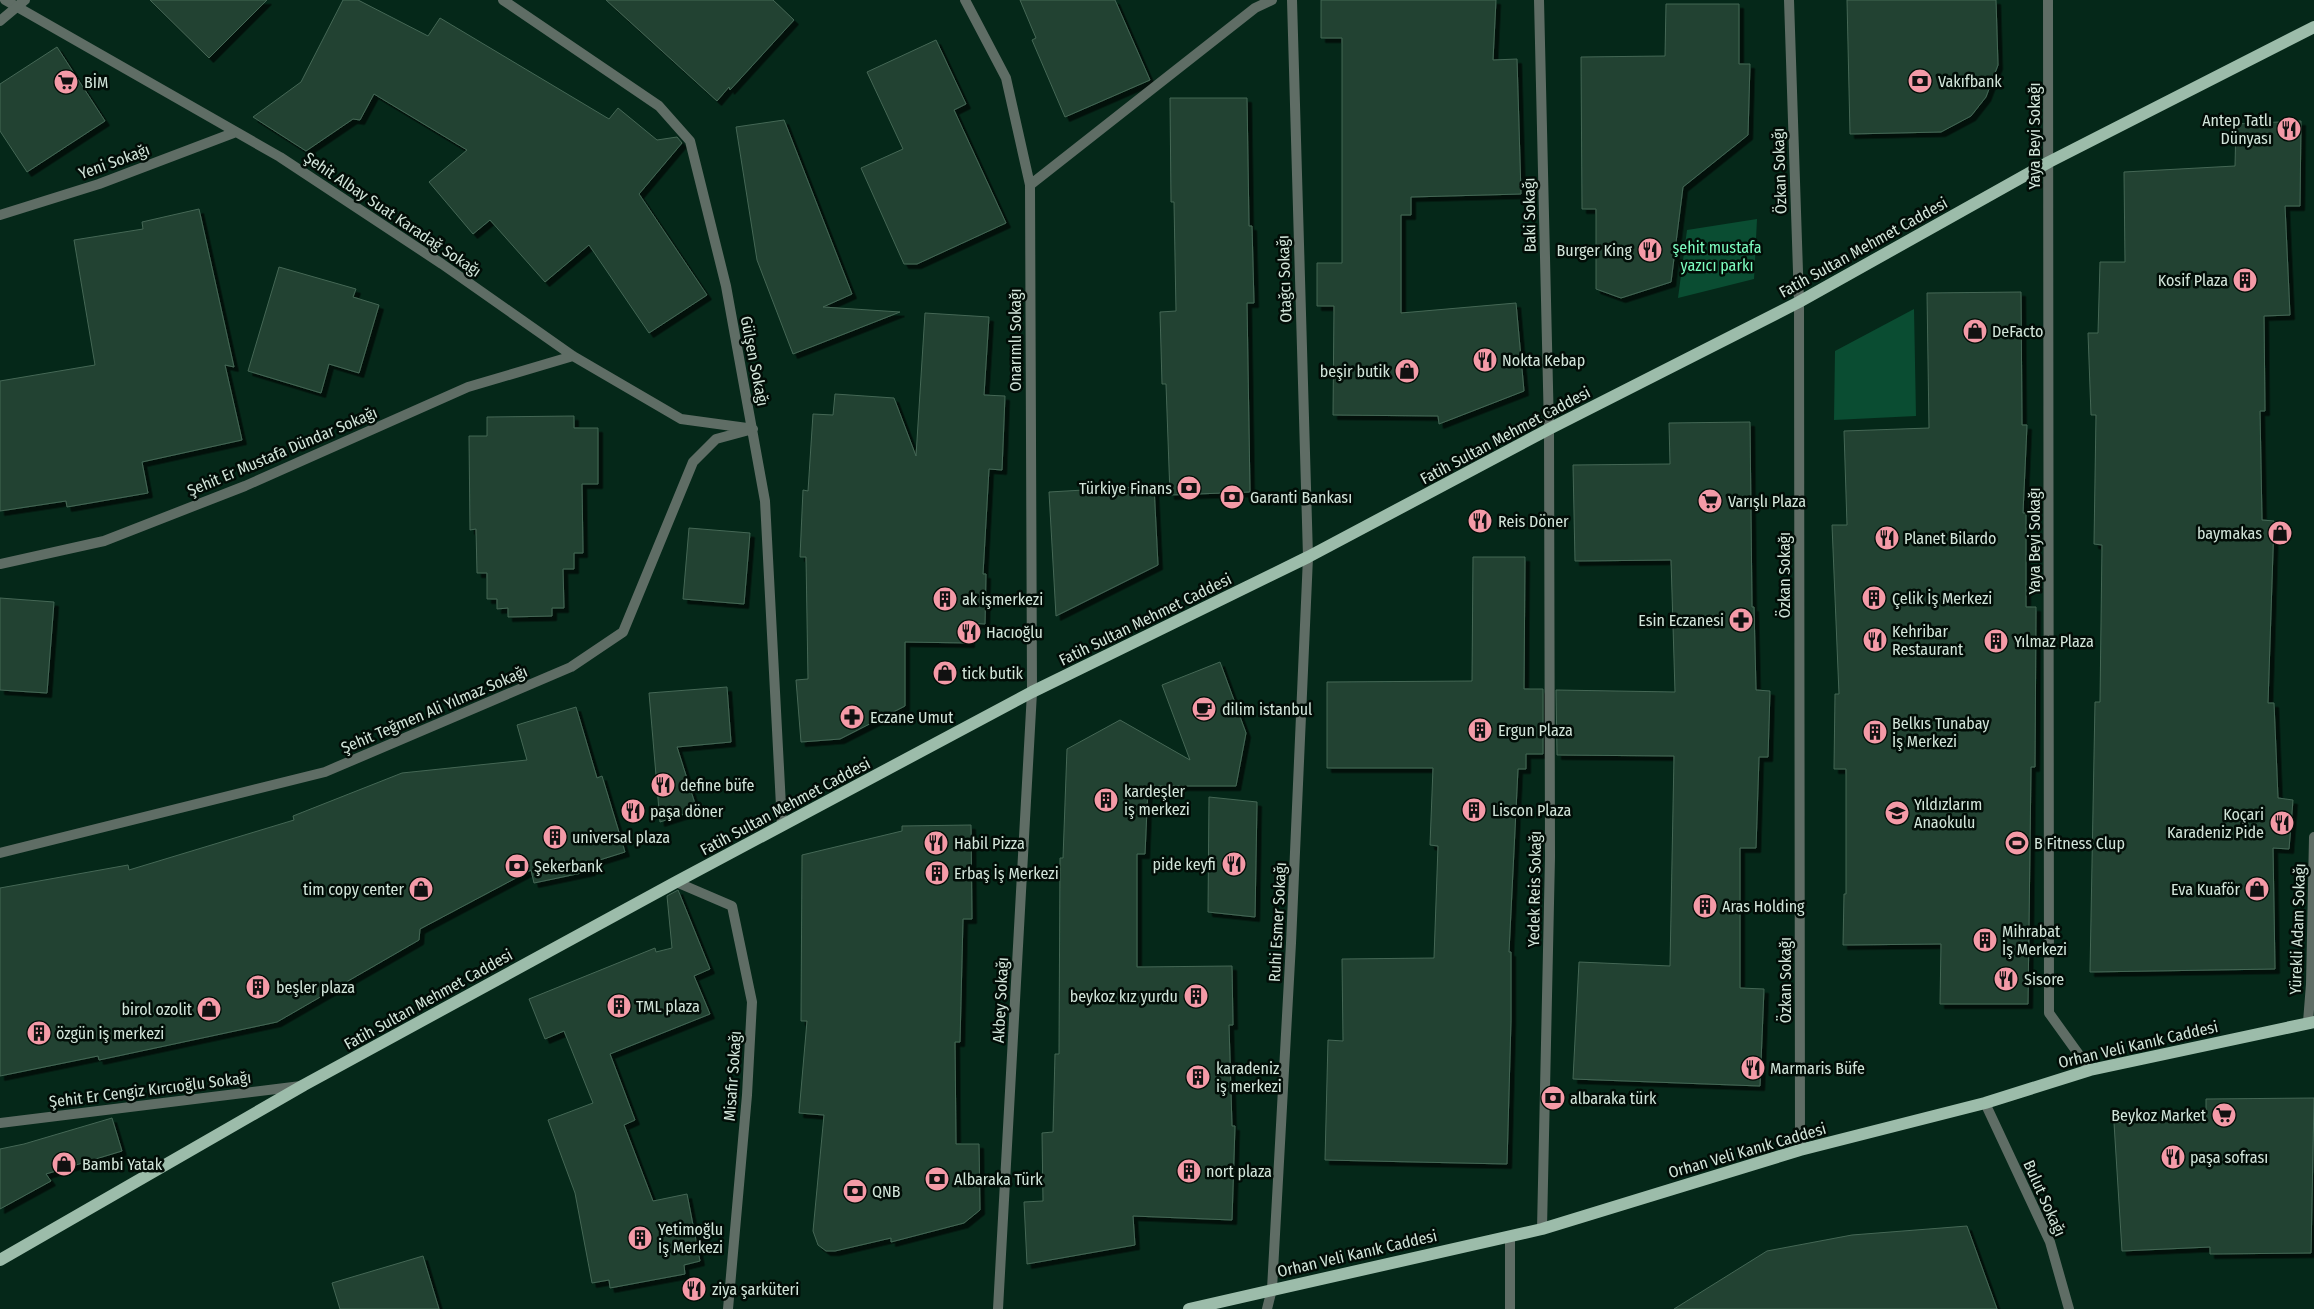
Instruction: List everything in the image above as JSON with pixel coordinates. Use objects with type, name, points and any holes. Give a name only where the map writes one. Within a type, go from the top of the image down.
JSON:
[{"type":"main road","name":"Fatih Sultan Mehmet Caddesi","points":[[0,1260],[304,1085],[782,825],[1032,692],[1308,557],[1549,429],[1799,302],[2049,162],[2314,27]]},
{"type":"main road","name":"Orhan Veli Kanık Caddesi","points":[[1189,1309],[1542,1229],[1800,1150],[1985,1103],[2090,1070],[2311,1022]]},
{"type":"street","name":"Şehit Albay Suat Karadağ Sokağı","points":[[5,0],[22,4],[236,132],[280,156],[387,227],[573,356],[681,419],[753,429]]},
{"type":"street","name":"Gülşen Sokağı","points":[[503,0],[659,106],[690,141],[726,286],[765,501],[782,825]]},
{"type":"street","name":"Onarımlı Sokağı","points":[[965,0],[1006,78],[1030,185],[1032,692]]},
{"type":"street","points":[[1030,185],[1255,8],[1272,0]]},
{"type":"street","name":"Otağcı Sokağı","points":[[1292,0],[1308,557]]},
{"type":"street","name":"Baki Sokağı","points":[[1539,0],[1549,429]]},
{"type":"street","name":"Özkan Sokağı","points":[[1789,0],[1799,302],[1800,1150]]},
{"type":"street","name":"Yaya Beyi Sokağı","points":[[2048,0],[2049,1013],[2090,1070]]},
{"type":"street","points":[[0,22],[22,4]]},
{"type":"street","name":"Yeni Sokağı","points":[[0,216],[99,184],[236,132]]},
{"type":"street","name":"Şehit Er Mustafa Dündar Sokağı","points":[[0,564],[104,541],[244,486],[468,387],[573,356]]},
{"type":"street","name":"Şehit Teğmen Ali Yılmaz Sokağı","points":[[0,853],[325,772],[571,667],[623,632],[694,462],[716,439],[753,429]]},
{"type":"street","name":"Yedek Reis Sokağı","points":[[1542,1229],[1550,857],[1549,429]]},
{"type":"street","name":"Ruhi Esmer Sokağı","points":[[1267,1309],[1272,1289],[1292,933],[1308,557]]},
{"type":"street","name":"Akbey Sokağı","points":[[998,1309],[1032,692]]},
{"type":"street","name":"Yürekli Adam Sokağı","points":[[2311,1022],[2314,837]]},
{"type":"street","name":"Misafir Sokağı","points":[[676,882],[732,906],[752,1002],[746,1105],[728,1309]]},
{"type":"street","name":"Şehit Er Cengiz Kırcıoğlu Sokağı","points":[[0,1123],[304,1085]]},
{"type":"street","name":"Bulut Sokağı","points":[[1985,1103],[2050,1242],[2069,1309]]},
{"type":"street","points":[[1510,1236],[1510,1309]]},
{"type":"green space","name":"şehit mustafa yazıcı parkı","points":[[1757,219],[1754,279],[1678,298],[1687,230]]},
{"type":"green space","points":[[1914,309],[1916,416],[1834,420],[1835,351]]},
{"type":"building","points":[[150,0],[267,0],[209,58]]},
{"type":"building","points":[[343,0],[358,0],[428,36],[440,18],[609,119],[618,108],[657,140],[677,137],[682,143],[639,194],[707,295],[649,333],[589,245],[545,282],[490,220],[473,234],[429,182],[467,150],[374,94],[360,120],[353,119],[306,151],[253,117],[301,82]]},
{"type":"building","points":[[606,0],[773,0],[794,20],[730,90],[729,87],[717,101]]},
{"type":"building","points":[[1020,0],[1115,0],[1150,80],[1065,117],[1032,40],[1036,38]]},
{"type":"building","points":[[1321,0],[1496,0],[1493,60],[1517,59],[1521,194],[1411,197],[1411,215],[1401,215],[1401,313],[1516,303],[1524,391],[1439,424],[1438,416],[1333,415],[1334,306],[1317,306],[1317,263],[1342,263],[1342,38],[1321,38]]},
{"type":"building","name":"Vakıfbank","points":[[1847,0],[1996,0],[1998,65],[1986,97],[1971,116],[1941,132],[1850,134]]},
{"type":"building","points":[[1666,4],[1739,4],[1739,64],[1750,64],[1748,135],[1683,187],[1671,282],[1621,298],[1596,289],[1596,209],[1582,209],[1581,57],[1665,56]]},
{"type":"building","points":[[936,40],[966,104],[954,110],[1006,223],[917,264],[904,264],[861,168],[903,149],[867,72]]},
{"type":"building","points":[[57,47],[105,121],[27,172],[0,131],[0,84]]},
{"type":"building","points":[[1170,98],[1247,98],[1249,226],[1252,226],[1254,303],[1247,303],[1250,492],[1170,495],[1166,384],[1162,384],[1160,312],[1176,311],[1174,202],[1171,202]]},
{"type":"building","points":[[784,120],[852,294],[823,307],[900,312],[793,354],[757,260],[736,127]]},
{"type":"building","points":[[2301,121],[2300,206],[2285,206],[2290,315],[2264,316],[2265,411],[2260,411],[2262,520],[2274,521],[2268,703],[2274,703],[2278,798],[2293,800],[2289,849],[2273,848],[2275,969],[2090,972],[2095,702],[2100,702],[2102,545],[2094,544],[2096,415],[2091,415],[2088,333],[2098,333],[2100,262],[2125,262],[2124,172],[2235,166],[2236,124]]},
{"type":"building","points":[[199,209],[234,367],[225,365],[242,440],[142,462],[148,493],[67,507],[66,501],[0,511],[0,381],[95,365],[74,240],[143,229],[142,222]]},
{"type":"building","points":[[279,267],[356,289],[353,297],[379,305],[359,373],[329,364],[321,393],[248,371]]},
{"type":"building","points":[[2021,292],[2022,425],[2027,425],[2023,513],[2026,513],[2026,607],[2036,607],[2035,767],[2031,767],[2028,1004],[1940,1004],[1941,944],[1843,945],[1844,894],[1846,894],[1846,769],[1834,769],[1835,694],[1839,694],[1832,525],[1847,525],[1844,431],[1929,428],[1927,293]]},
{"type":"building","points":[[925,313],[989,317],[984,395],[1005,396],[1002,470],[989,469],[983,574],[986,574],[985,624],[970,623],[970,643],[905,642],[905,706],[840,739],[801,742],[796,680],[808,679],[806,557],[800,557],[803,490],[808,491],[813,414],[833,415],[835,394],[894,398],[916,456]]},
{"type":"building","points":[[574,416],[574,428],[598,428],[598,484],[582,484],[583,553],[574,553],[574,569],[563,569],[564,608],[552,608],[552,616],[508,617],[508,608],[497,609],[497,599],[487,599],[487,573],[477,573],[476,529],[470,530],[469,436],[487,436],[487,417]]},
{"type":"building","points":[[1750,422],[1752,607],[1754,607],[1756,690],[1770,691],[1768,757],[1759,757],[1756,848],[1740,848],[1740,988],[1764,989],[1760,1086],[1573,1079],[1579,962],[1670,966],[1674,756],[1557,755],[1556,690],[1675,692],[1671,560],[1575,561],[1573,465],[1670,464],[1669,423]]},
{"type":"building","points":[[1154,486],[1158,565],[1056,616],[1049,492]]},
{"type":"building","points":[[689,528],[750,533],[744,604],[683,599]]},
{"type":"building","points":[[1473,557],[1525,557],[1524,689],[1543,689],[1543,754],[1526,754],[1526,769],[1518,769],[1509,952],[1511,952],[1511,1020],[1507,1164],[1325,1160],[1328,1040],[1343,1041],[1342,959],[1434,958],[1438,846],[1430,845],[1433,768],[1327,768],[1327,682],[1472,681]]},
{"type":"building","points":[[0,598],[54,602],[47,693],[0,690]]},
{"type":"building","points":[[1220,662],[1246,733],[1236,786],[1148,786],[1145,854],[1137,854],[1137,967],[1232,966],[1233,1025],[1229,1025],[1232,1126],[1235,1126],[1232,1220],[1133,1216],[1135,1245],[1027,1264],[1024,1202],[1043,1201],[1042,1133],[1053,1132],[1055,1054],[1059,1054],[1060,858],[1063,858],[1067,749],[1120,720],[1190,760],[1162,685]]},
{"type":"building","points":[[727,687],[731,742],[677,747],[697,810],[660,822],[649,693]]},
{"type":"building","points":[[576,707],[597,778],[602,776],[625,852],[590,863],[591,871],[534,883],[531,870],[420,929],[419,940],[277,1022],[99,1060],[98,1056],[0,1076],[0,888],[128,865],[129,870],[294,820],[293,816],[402,773],[527,760],[517,725]]},
{"type":"building","points":[[1209,797],[1257,802],[1255,917],[1208,912]]},
{"type":"building","points":[[971,825],[972,919],[963,919],[960,1042],[955,1042],[956,1144],[979,1144],[980,1210],[964,1223],[891,1242],[891,1238],[835,1251],[826,1251],[818,1245],[813,1231],[824,1115],[799,1113],[807,1021],[801,1021],[802,855],[902,831],[902,826]]},
{"type":"building","points":[[678,890],[710,969],[694,976],[710,1014],[610,1054],[635,1120],[624,1125],[653,1201],[687,1194],[700,1261],[684,1265],[685,1274],[610,1288],[609,1280],[592,1283],[575,1193],[548,1120],[593,1103],[564,1031],[545,1039],[529,999],[655,948],[656,952],[672,948],[667,896]]},
{"type":"building","points":[[2314,1098],[2311,1253],[2210,1254],[2210,1247],[2122,1251],[2114,1123],[2206,1113],[2206,1099]]},
{"type":"building","points":[[112,1118],[122,1151],[46,1174],[51,1181],[0,1209],[0,1149],[24,1144]]},
{"type":"building","points":[[1967,1226],[1997,1309],[1674,1309],[1767,1251],[1852,1235]]},
{"type":"building","points":[[423,1256],[439,1309],[340,1309],[332,1283]]},
{"type":"place","name":"Vakıfbank","points":[[1920,81]]},
{"type":"place","name":"BİM","points":[[66,82]]},
{"type":"place","name":"Antep Tatlı Dünyası","points":[[2289,129]]},
{"type":"place","name":"Burger King","points":[[1650,250]]},
{"type":"place","name":"Kosif Plaza","points":[[2245,280]]},
{"type":"place","name":"DeFacto","points":[[1975,331]]},
{"type":"place","name":"Nokta Kebap","points":[[1485,360]]},
{"type":"place","name":"beşir butik","points":[[1407,371]]},
{"type":"place","name":"Türkiye Finans","points":[[1189,488]]},
{"type":"place","name":"Garanti Bankası","points":[[1232,497]]},
{"type":"place","name":"Varışlı Plaza","points":[[1710,501]]},
{"type":"place","name":"Reis Döner","points":[[1480,521]]},
{"type":"place","name":"baymakas","points":[[2280,533]]},
{"type":"place","name":"Planet Bilardo","points":[[1887,538]]},
{"type":"place","name":"Çelik İş Merkezi","points":[[1874,598]]},
{"type":"place","name":"ak işmerkezi","points":[[945,599]]},
{"type":"place","name":"Esin Eczanesi","points":[[1741,620]]},
{"type":"place","name":"Hacıoğlu","points":[[969,632]]},
{"type":"place","name":"Kehribar Restaurant","points":[[1875,640]]},
{"type":"place","name":"Yılmaz Plaza","points":[[1996,641]]},
{"type":"place","name":"tick butik","points":[[945,673]]},
{"type":"place","name":"dilim istanbul","points":[[1204,709]]},
{"type":"place","name":"Eczane Umut","points":[[852,717]]},
{"type":"place","name":"Ergun Plaza","points":[[1480,730]]},
{"type":"place","name":"Belkıs Tunabay İş Merkezi","points":[[1875,732]]},
{"type":"place","name":"define büfe","points":[[663,785]]},
{"type":"place","name":"kardeşler iş merkezi","points":[[1106,800]]},
{"type":"place","name":"Liscon Plaza","points":[[1474,810]]},
{"type":"place","name":"paşa döner","points":[[633,811]]},
{"type":"place","name":"Yıldızlarım Anaokulu","points":[[1897,813]]},
{"type":"place","name":"Koçari Karadeniz Pide","points":[[2282,823]]},
{"type":"place","name":"universal plaza","points":[[555,837]]},
{"type":"place","name":"Habil Pizza","points":[[936,843]]},
{"type":"place","name":"B Fitness Clup","points":[[2017,843]]},
{"type":"place","name":"pide keyfi","points":[[1234,864]]},
{"type":"place","name":"Şekerbank","points":[[517,866]]},
{"type":"place","name":"Erbaş İş Merkezi","points":[[937,873]]},
{"type":"place","name":"tim copy center","points":[[421,889]]},
{"type":"place","name":"Eva Kuaför","points":[[2257,889]]},
{"type":"place","name":"Aras Holding","points":[[1705,906]]},
{"type":"place","name":"Mihrabat İş Merkezi","points":[[1985,940]]},
{"type":"place","name":"Sisore","points":[[2006,979]]},
{"type":"place","name":"beşler plaza","points":[[258,987]]},
{"type":"place","name":"beykoz kız yurdu","points":[[1196,996]]},
{"type":"place","name":"TML plaza","points":[[619,1006]]},
{"type":"place","name":"birol ozolit","points":[[209,1009]]},
{"type":"place","name":"özgün iş merkezi","points":[[39,1033]]},
{"type":"place","name":"Marmaris Büfe","points":[[1753,1068]]},
{"type":"place","name":"karadeniz iş merkezi","points":[[1198,1077]]},
{"type":"place","name":"albaraka türk","points":[[1553,1098]]},
{"type":"place","name":"Beykoz Market","points":[[2224,1115]]},
{"type":"place","name":"paşa sofrası","points":[[2173,1157]]},
{"type":"place","name":"Bambi Yatak","points":[[64,1164]]},
{"type":"place","name":"nort plaza","points":[[1189,1171]]},
{"type":"place","name":"Albaraka Türk","points":[[937,1179]]},
{"type":"place","name":"QNB","points":[[855,1191]]},
{"type":"place","name":"Yetimoğlu İş Merkezi","points":[[640,1238]]},
{"type":"place","name":"ziya şarküteri","points":[[694,1289]]}]
